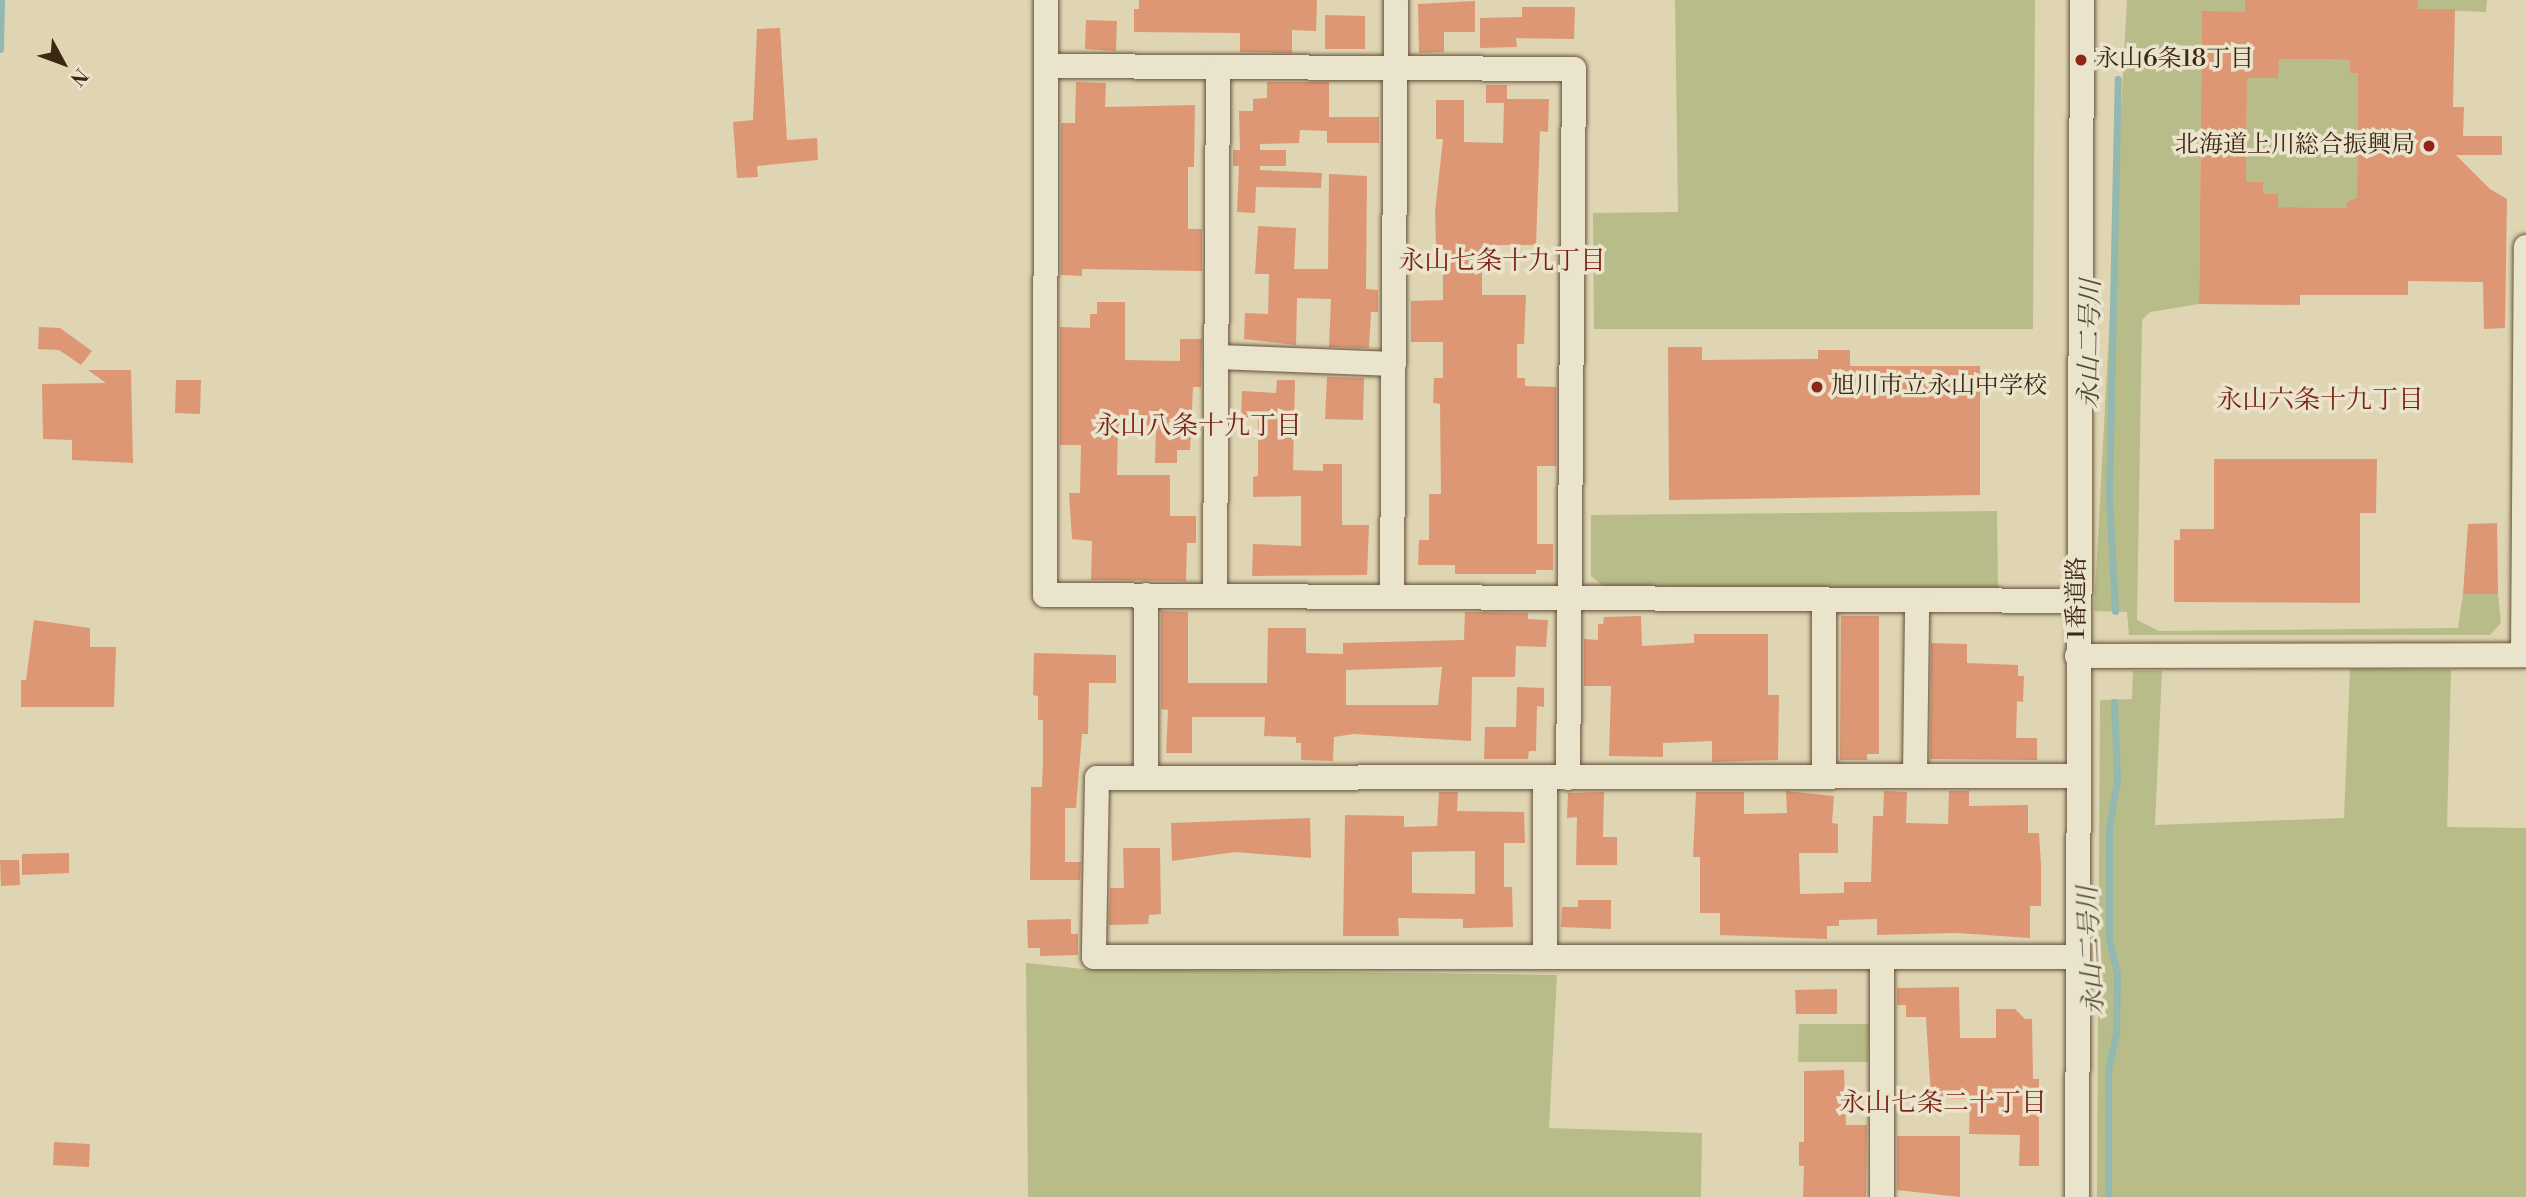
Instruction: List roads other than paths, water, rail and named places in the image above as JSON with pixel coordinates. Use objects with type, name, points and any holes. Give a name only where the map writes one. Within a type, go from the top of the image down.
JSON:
[{"type":"street","points":[[1046,0],[1045,595],[2077,601]]},
{"type":"street","points":[[1392,596],[1396,0]]},
{"type":"street","name":"1番道路","points":[[2077,1197],[2077,601],[2082,0]]},
{"type":"street","points":[[1046,66],[1574,69],[1570,597],[1545,956]]},
{"type":"street","points":[[1215,596],[1218,67]]},
{"type":"street","points":[[2077,656],[2524,655],[2526,247]]},
{"type":"street","points":[[1218,357],[1394,364]]},
{"type":"street","points":[[1146,595],[1146,778]]},
{"type":"street","points":[[1824,599],[1824,777]]},
{"type":"street","points":[[1915,776],[1917,600]]},
{"type":"street","points":[[2078,776],[1097,778],[1094,957],[2078,957]]},
{"type":"street","points":[[1882,958],[1882,1197]]},
{"type":"waterway","points":[[0,49],[1,0]]},
{"type":"waterway","name":"永山二号川","points":[[2115,611],[2109,497],[2118,79]]},
{"type":"waterway","name":"永山二号川","points":[[2108,1197],[2108,1071],[2116,1034],[2117,974],[2109,940],[2109,828],[2117,780],[2114,702]]},
{"type":"place","name":"永山6条18丁目","points":[[2081,60]]},
{"type":"place","name":"北海道上川総合振興局","points":[[2429,146]]},
{"type":"place","name":"旭川市立永山中学校","points":[[1817,387]]},
{"type":"district","name":"永山七条十九丁目","points":[[1502,262]]},
{"type":"district","name":"永山六条十九丁目","points":[[2320,401]]},
{"type":"district","name":"永山八条十九丁目","points":[[1198,427]]},
{"type":"district","name":"永山七条二十丁目","points":[[1943,1104]]}]
